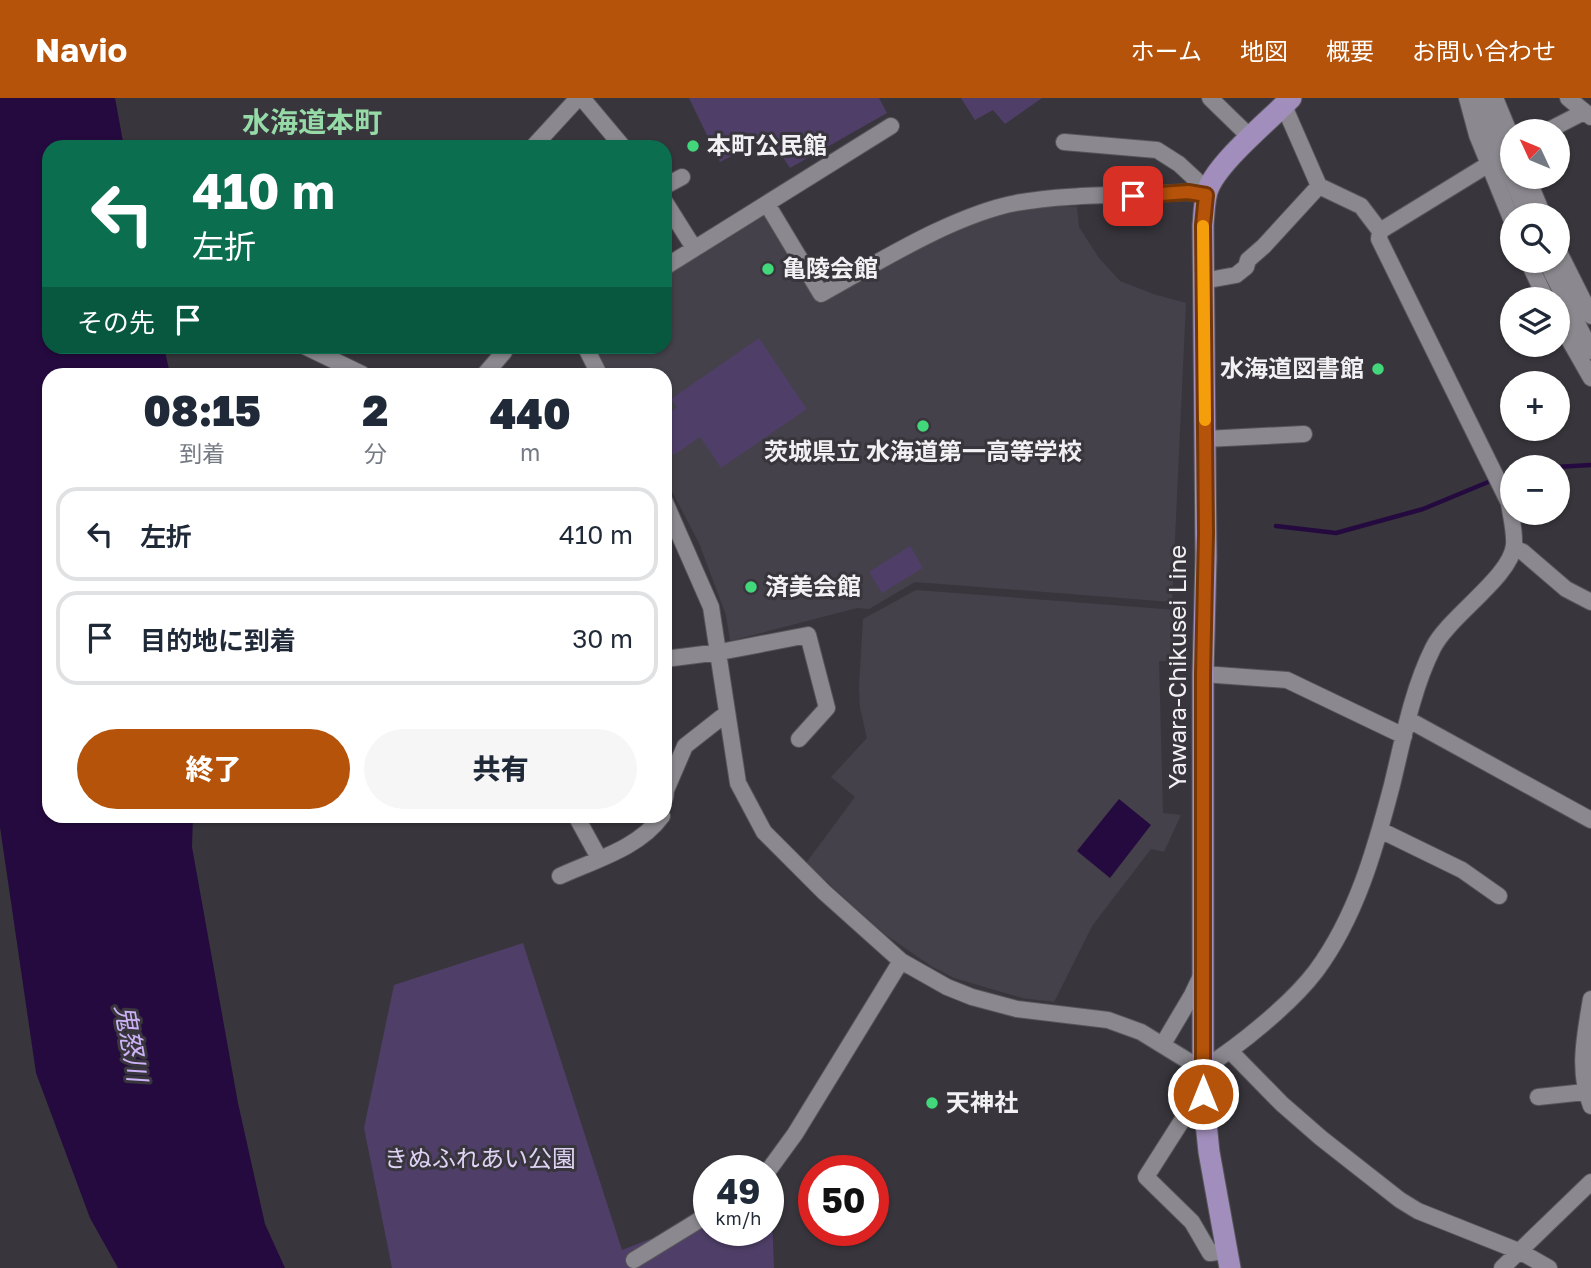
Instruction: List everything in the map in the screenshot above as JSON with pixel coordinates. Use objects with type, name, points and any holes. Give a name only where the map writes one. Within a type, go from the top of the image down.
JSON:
[{"type":"main road","points":[[1207,192],[1222,168],[1287,101]]},
{"type":"main road","name":"Yawara-Chikusei Line","points":[[1207,192],[1203,225],[1203,1094],[1209,1152],[1227,1263]]},
{"type":"street","points":[[540,140],[580,98],[617,140]]},
{"type":"street","points":[[1210,98],[1250,137]]},
{"type":"street","points":[[1467,98],[1477,135],[1505,203]]},
{"type":"street","points":[[1479,98],[1522,203]]},
{"type":"street","points":[[1494,98],[1503,119]]},
{"type":"street","points":[[1569,98],[1587,114],[1570,121]]},
{"type":"street","points":[[672,518],[711,607],[738,783],[764,832],[824,892],[901,961],[972,997],[1017,1009],[1108,1020],[1141,1032],[1182,1058],[1204,1068],[1230,1051],[1297,992],[1315,972],[1335,941],[1358,895],[1380,830],[1404,736],[1427,662],[1441,635],[1500,573],[1514,548],[1509,503],[1379,239],[1380,230],[1361,206],[1319,187],[1287,101]]},
{"type":"street","points":[[672,262],[891,126]]},
{"type":"street","points":[[1065,142],[1157,150],[1179,164],[1207,192]]},
{"type":"street","points":[[1380,230],[1489,164]]},
{"type":"street","points":[[672,182],[682,177]]},
{"type":"street","points":[[1203,281],[1236,275],[1246,267],[1248,260],[1319,187]]},
{"type":"street","points":[[767,204],[821,294],[928,236],[990,210],[1016,203],[1207,192]]},
{"type":"street","points":[[672,213],[694,248]]},
{"type":"street","points":[[1552,273],[1591,351]]},
{"type":"street","points":[[1570,273],[1591,316]]},
{"type":"street","points":[[1570,341],[1591,378]]},
{"type":"street","points":[[321,354],[350,368]]},
{"type":"street","points":[[1205,439],[1304,434]]},
{"type":"street","points":[[1514,548],[1523,552],[1566,589],[1591,603]]},
{"type":"street","points":[[672,658],[808,635],[827,708],[799,739]]},
{"type":"street","points":[[1203,674],[1287,680],[1404,736]]},
{"type":"street","points":[[672,777],[685,746],[727,713]]},
{"type":"street","points":[[1409,720],[1591,820]]},
{"type":"street","points":[[580,823],[599,858]]},
{"type":"street","points":[[560,876],[641,838],[657,823]]},
{"type":"street","points":[[1380,830],[1462,870],[1499,896]]},
{"type":"street","points":[[780,1155],[901,961]]},
{"type":"street","points":[[1163,1044],[1205,967]]},
{"type":"street","points":[[1538,1097],[1588,1099],[1582,1064],[1591,999]]},
{"type":"street","points":[[1230,1051],[1283,1104],[1381,1187],[1418,1211],[1521,1252],[1549,1268]]},
{"type":"street","points":[[1203,1094],[1188,1111],[1146,1177],[1192,1222],[1210,1254],[1227,1263]]},
{"type":"street","points":[[1502,1268],[1591,1182]]},
{"type":"street","points":[[634,1260],[693,1224]]},
{"type":"shaded area","name":"茨城県立 水海道第一高等学校","points":[[1049,205],[1077,207],[1079,227],[1099,258],[1120,281],[1186,303],[1172,602],[915,582],[869,609],[857,608],[730,641],[726,615],[699,543],[672,491],[672,368],[606,368],[597,354],[672,354],[672,267],[766,208],[821,300],[930,241],[1005,211]]},
{"type":"shaded area","points":[[916,590],[1177,610],[1176,661],[1159,661],[1163,813],[1181,815],[1164,852],[1151,849],[1092,926],[1054,1002],[1022,998],[954,978],[931,966],[886,935],[806,863],[855,797],[831,777],[867,738],[860,708],[859,687],[863,619]]},
{"type":"green space","points":[[689,98],[879,98],[887,113],[790,168],[769,136],[720,162]]},
{"type":"green space","points":[[961,98],[1042,98],[1005,124],[993,110],[975,120]]},
{"type":"green space","points":[[759,338],[807,409],[721,468],[700,437],[674,455],[672,452],[672,411],[677,407],[672,398]]},
{"type":"green space","points":[[910,546],[923,568],[882,593],[869,572]]},
{"type":"green space","name":"きぬふれあい公園","points":[[523,943],[622,1250],[693,1222],[693,1246],[773,1246],[774,1268],[392,1268],[364,1128],[394,985]]},
{"type":"water","name":"鬼怒川","points":[[0,98],[115,98],[123,140],[42,140],[42,354],[166,354],[169,368],[42,368],[42,823],[193,823],[192,847],[238,1103],[265,1224],[285,1268],[118,1268],[90,1218],[36,1073],[0,827]]},
{"type":"water","points":[[1119,799],[1151,825],[1110,878],[1077,851]]},
{"type":"waterway","points":[[1570,466],[1591,465]]},
{"type":"waterway","points":[[1276,526],[1336,533],[1423,509],[1493,480]]},
{"type":"slow traffic","points":[[1203,226],[1205,420]]},
{"type":"place","name":"本町公民館","points":[[693,146]]},
{"type":"place","name":"亀陵会館","points":[[768,269]]},
{"type":"place","name":"水海道図書館","points":[[1378,369]]},
{"type":"place","name":"茨城県立 水海道第一高等学校","points":[[923,426]]},
{"type":"place","name":"済美会館","points":[[751,587]]},
{"type":"place","name":"天神社","points":[[932,1103]]},
{"type":"district","name":"水海道本町","points":[[312,122]]},
{"type":"route","points":[[1133,196],[1188,192],[1206,195],[1203,225],[1206,533],[1203,674],[1203,1094]]}]
